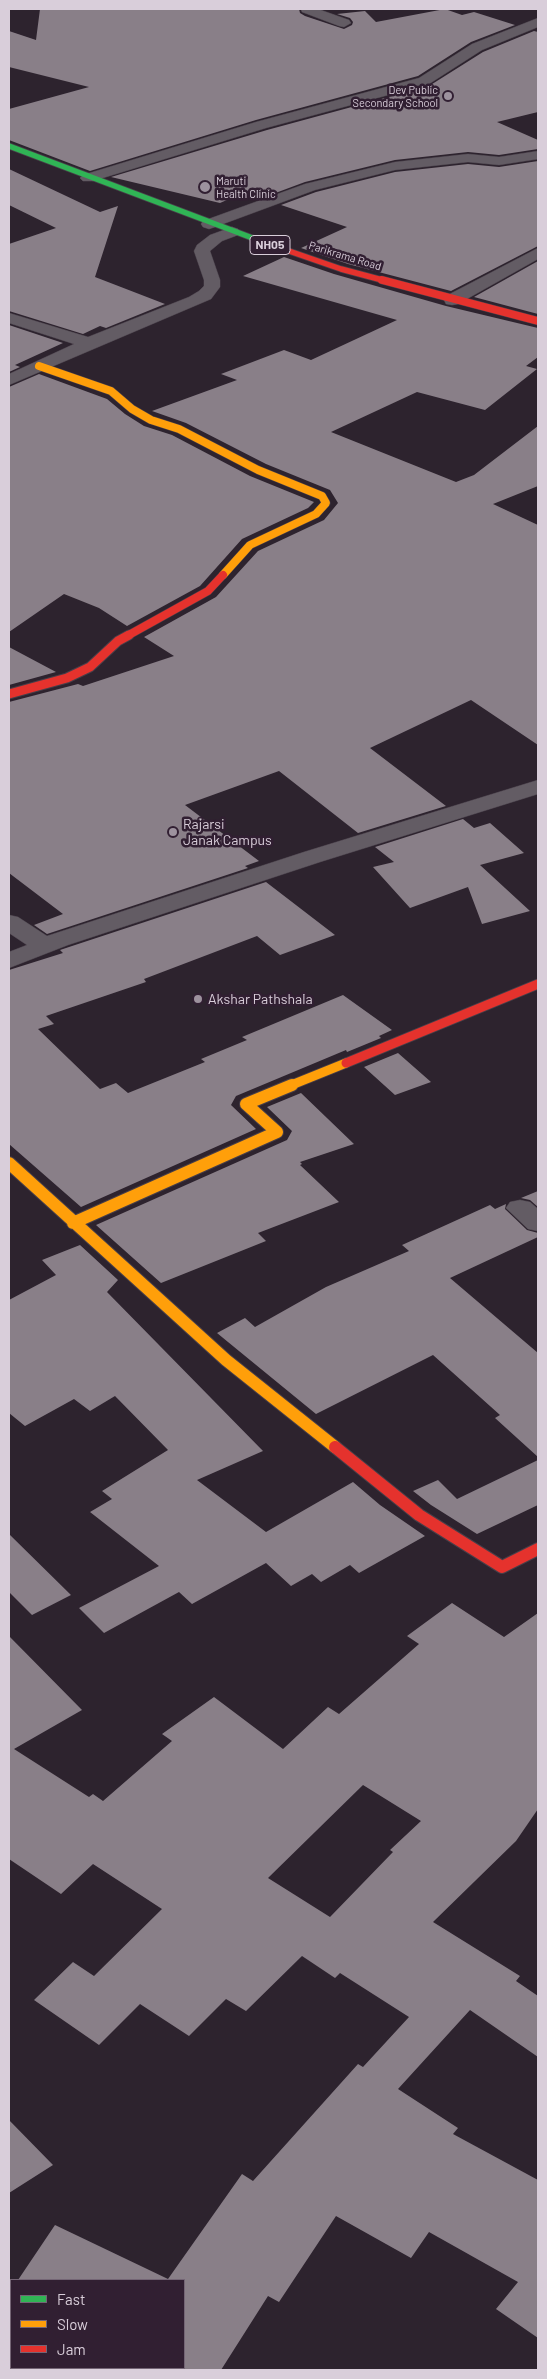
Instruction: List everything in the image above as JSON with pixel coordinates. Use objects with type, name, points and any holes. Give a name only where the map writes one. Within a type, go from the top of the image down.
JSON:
[{"type":"street","points":[[306,9],[344,22]]},
{"type":"street","points":[[88,178],[261,125],[424,81],[477,47],[538,22]]},
{"type":"street","name":"Parikrama Road","points":[[9,146],[210,224],[341,269],[452,300],[538,320]]},
{"type":"street","points":[[210,224],[310,187],[395,166],[468,158],[499,161],[538,155]]},
{"type":"street","points":[[9,380],[89,343],[195,301],[205,295],[212,287],[212,280],[202,252],[205,245],[216,238],[232,232]]},
{"type":"street","points":[[452,300],[538,253]]},
{"type":"street","points":[[9,318],[89,343]]},
{"type":"street","points":[[9,694],[67,678],[90,667],[118,641],[208,591],[250,544],[316,514],[326,504],[322,496],[258,470],[179,429],[151,420],[132,409],[111,391],[39,366]]},
{"type":"street","points":[[9,961],[46,946],[312,857],[538,787]]},
{"type":"street","points":[[9,922],[46,946]]},
{"type":"street","points":[[73,1223],[277,1132],[246,1104],[538,984]]},
{"type":"street","points":[[9,1163],[226,1360],[419,1515],[502,1567],[538,1549]]},
{"type":"building","points":[[40,9],[299,9],[300,13],[305,16],[344,29],[352,25],[353,22],[350,18],[337,14],[365,11],[376,22],[445,9],[462,15],[474,12],[515,25],[471,42],[418,76],[256,120],[90,171],[9,140],[9,109],[89,87],[9,67],[9,31],[36,40]]},
{"type":"building","points":[[534,31],[538,32],[538,112],[497,122],[538,140],[538,149],[499,155],[468,152],[395,160],[305,182],[262,198],[245,192],[220,203],[111,177],[267,130],[429,86],[483,52]]},
{"type":"building","points":[[538,161],[538,246],[451,291],[348,264],[301,248],[347,227],[281,205],[316,192],[395,172],[468,164],[499,167]]},
{"type":"building","points":[[9,169],[100,212],[118,206],[95,277],[165,304],[106,328],[100,326],[83,334],[9,311],[9,244],[56,228],[9,205]]},
{"type":"building","points":[[284,257],[334,274],[446,306],[538,328],[538,357],[526,366],[537,369],[485,410],[417,392],[331,432],[456,482],[474,475],[538,426],[538,486],[493,504],[538,525],[538,745],[471,700],[370,748],[446,806],[358,833],[279,771],[185,805],[259,861],[245,866],[248,868],[47,934],[34,925],[63,914],[9,873],[9,702],[78,684],[83,686],[174,656],[144,637],[216,597],[258,551],[324,520],[338,503],[330,490],[266,464],[186,423],[152,411],[237,380],[221,374],[284,350],[311,360],[397,320],[243,276]]},
{"type":"building","points":[[538,261],[538,314],[474,297]]},
{"type":"building","points":[[9,325],[63,343],[15,365],[20,367],[9,372]]},
{"type":"building","points":[[39,374],[107,399],[125,414],[144,426],[172,435],[250,476],[314,502],[308,508],[242,539],[200,586],[127,626],[99,608],[64,594],[9,632],[9,387]]},
{"type":"building","points":[[9,647],[56,672],[9,685]]},
{"type":"building","points":[[463,819],[474,828],[490,823],[524,853],[480,865],[530,911],[482,924],[468,887],[410,908],[373,867],[394,862],[375,847]]},
{"type":"building","points":[[266,882],[335,935],[280,955],[257,936],[144,979],[146,982],[46,1016],[54,1024],[38,1029],[100,1089],[116,1083],[128,1093],[205,1062],[201,1059],[247,1040],[242,1037],[343,995],[392,1030],[379,1036],[381,1038],[347,1052],[346,1050],[236,1096],[231,1105],[256,1129],[81,1207],[9,1144],[9,970],[63,953],[60,950]]},
{"type":"building","points":[[398,1053],[431,1082],[395,1095],[364,1067]]},
{"type":"building","points":[[301,1093],[354,1144],[300,1162],[302,1164],[300,1165],[339,1202],[258,1233],[266,1241],[161,1283],[96,1225],[287,1140],[292,1131],[267,1107]]},
{"type":"building","points":[[538,1191],[538,1207],[530,1200],[521,1198]]},
{"type":"building","points":[[506,1204],[505,1209],[527,1230],[538,1233],[538,1237],[450,1278],[538,1353],[538,1457],[495,1418],[500,1415],[433,1355],[316,1414],[217,1333],[245,1318],[255,1327],[326,1287],[409,1251],[402,1245],[490,1205],[495,1209]]},
{"type":"building","points":[[80,1245],[118,1280],[107,1292],[263,1451],[197,1480],[266,1532],[353,1482],[380,1505],[425,1536],[359,1573],[350,1565],[321,1582],[312,1574],[291,1586],[266,1563],[192,1604],[179,1592],[104,1633],[79,1608],[159,1566],[90,1512],[112,1499],[102,1491],[168,1450],[115,1396],[90,1411],[74,1399],[25,1426],[9,1413],[9,1300],[56,1275],[42,1260]]},
{"type":"building","points":[[538,1460],[538,1505],[477,1534],[431,1505],[413,1491],[438,1480],[457,1499]]},
{"type":"building","points":[[9,1534],[71,1595],[32,1615],[9,1592]]},
{"type":"building","points":[[452,1603],[504,1637],[538,1613],[538,1809],[516,1841],[433,1922],[520,1976],[516,1981],[538,1996],[538,2057],[470,2010],[398,2089],[458,2128],[453,2134],[538,2180],[538,2338],[496,2309],[518,2282],[429,2232],[411,2258],[336,2216],[279,2302],[268,2296],[221,2370],[184,2370],[185,2279],[168,2279],[242,2174],[253,2181],[358,2064],[363,2067],[409,2017],[340,1973],[335,1978],[302,1956],[246,2011],[226,1999],[189,2036],[140,2004],[99,2045],[34,2000],[73,1962],[94,1976],[162,1909],[93,1864],[61,1894],[9,1859],[9,1636],[82,1710],[14,1749],[89,1797],[93,1794],[103,1801],[172,1741],[162,1734],[214,1697],[283,1749],[328,1707],[339,1714],[419,1644],[407,1636]],"holes":[[[363,1785],[421,1821],[390,1850],[393,1852],[330,1917],[268,1878]]]},
{"type":"building","points":[[9,2120],[53,2165],[9,2193]]},
{"type":"building","points":[[55,2225],[168,2279],[19,2279]]},
{"type":"traffic: fast","points":[[9,146],[263,242]]},
{"type":"traffic: slow","points":[[39,366],[111,391],[132,409],[151,420],[179,429],[258,470],[322,496],[326,503],[316,514],[250,545],[223,575]]},
{"type":"traffic: slow","points":[[73,1223],[277,1132],[246,1104],[346,1063]]},
{"type":"traffic: slow","points":[[9,1163],[226,1360],[335,1447]]},
{"type":"traffic: jam","points":[[263,242],[341,269],[538,321]]},
{"type":"traffic: jam","points":[[9,694],[67,678],[90,667],[118,641],[208,591],[223,575]]},
{"type":"traffic: jam","points":[[346,1063],[538,984]]},
{"type":"traffic: jam","points":[[335,1447],[419,1515],[502,1567],[538,1549]]},
{"type":"place","name":"Dev Public Secondary School","points":[[448,96]]},
{"type":"place","name":"Maruti Health Clinic","points":[[205,187]]},
{"type":"place","name":"Rajarsi Janak Campus","points":[[173,832]]},
{"type":"place","name":"Akshar Pathshala","points":[[198,999]]}]
